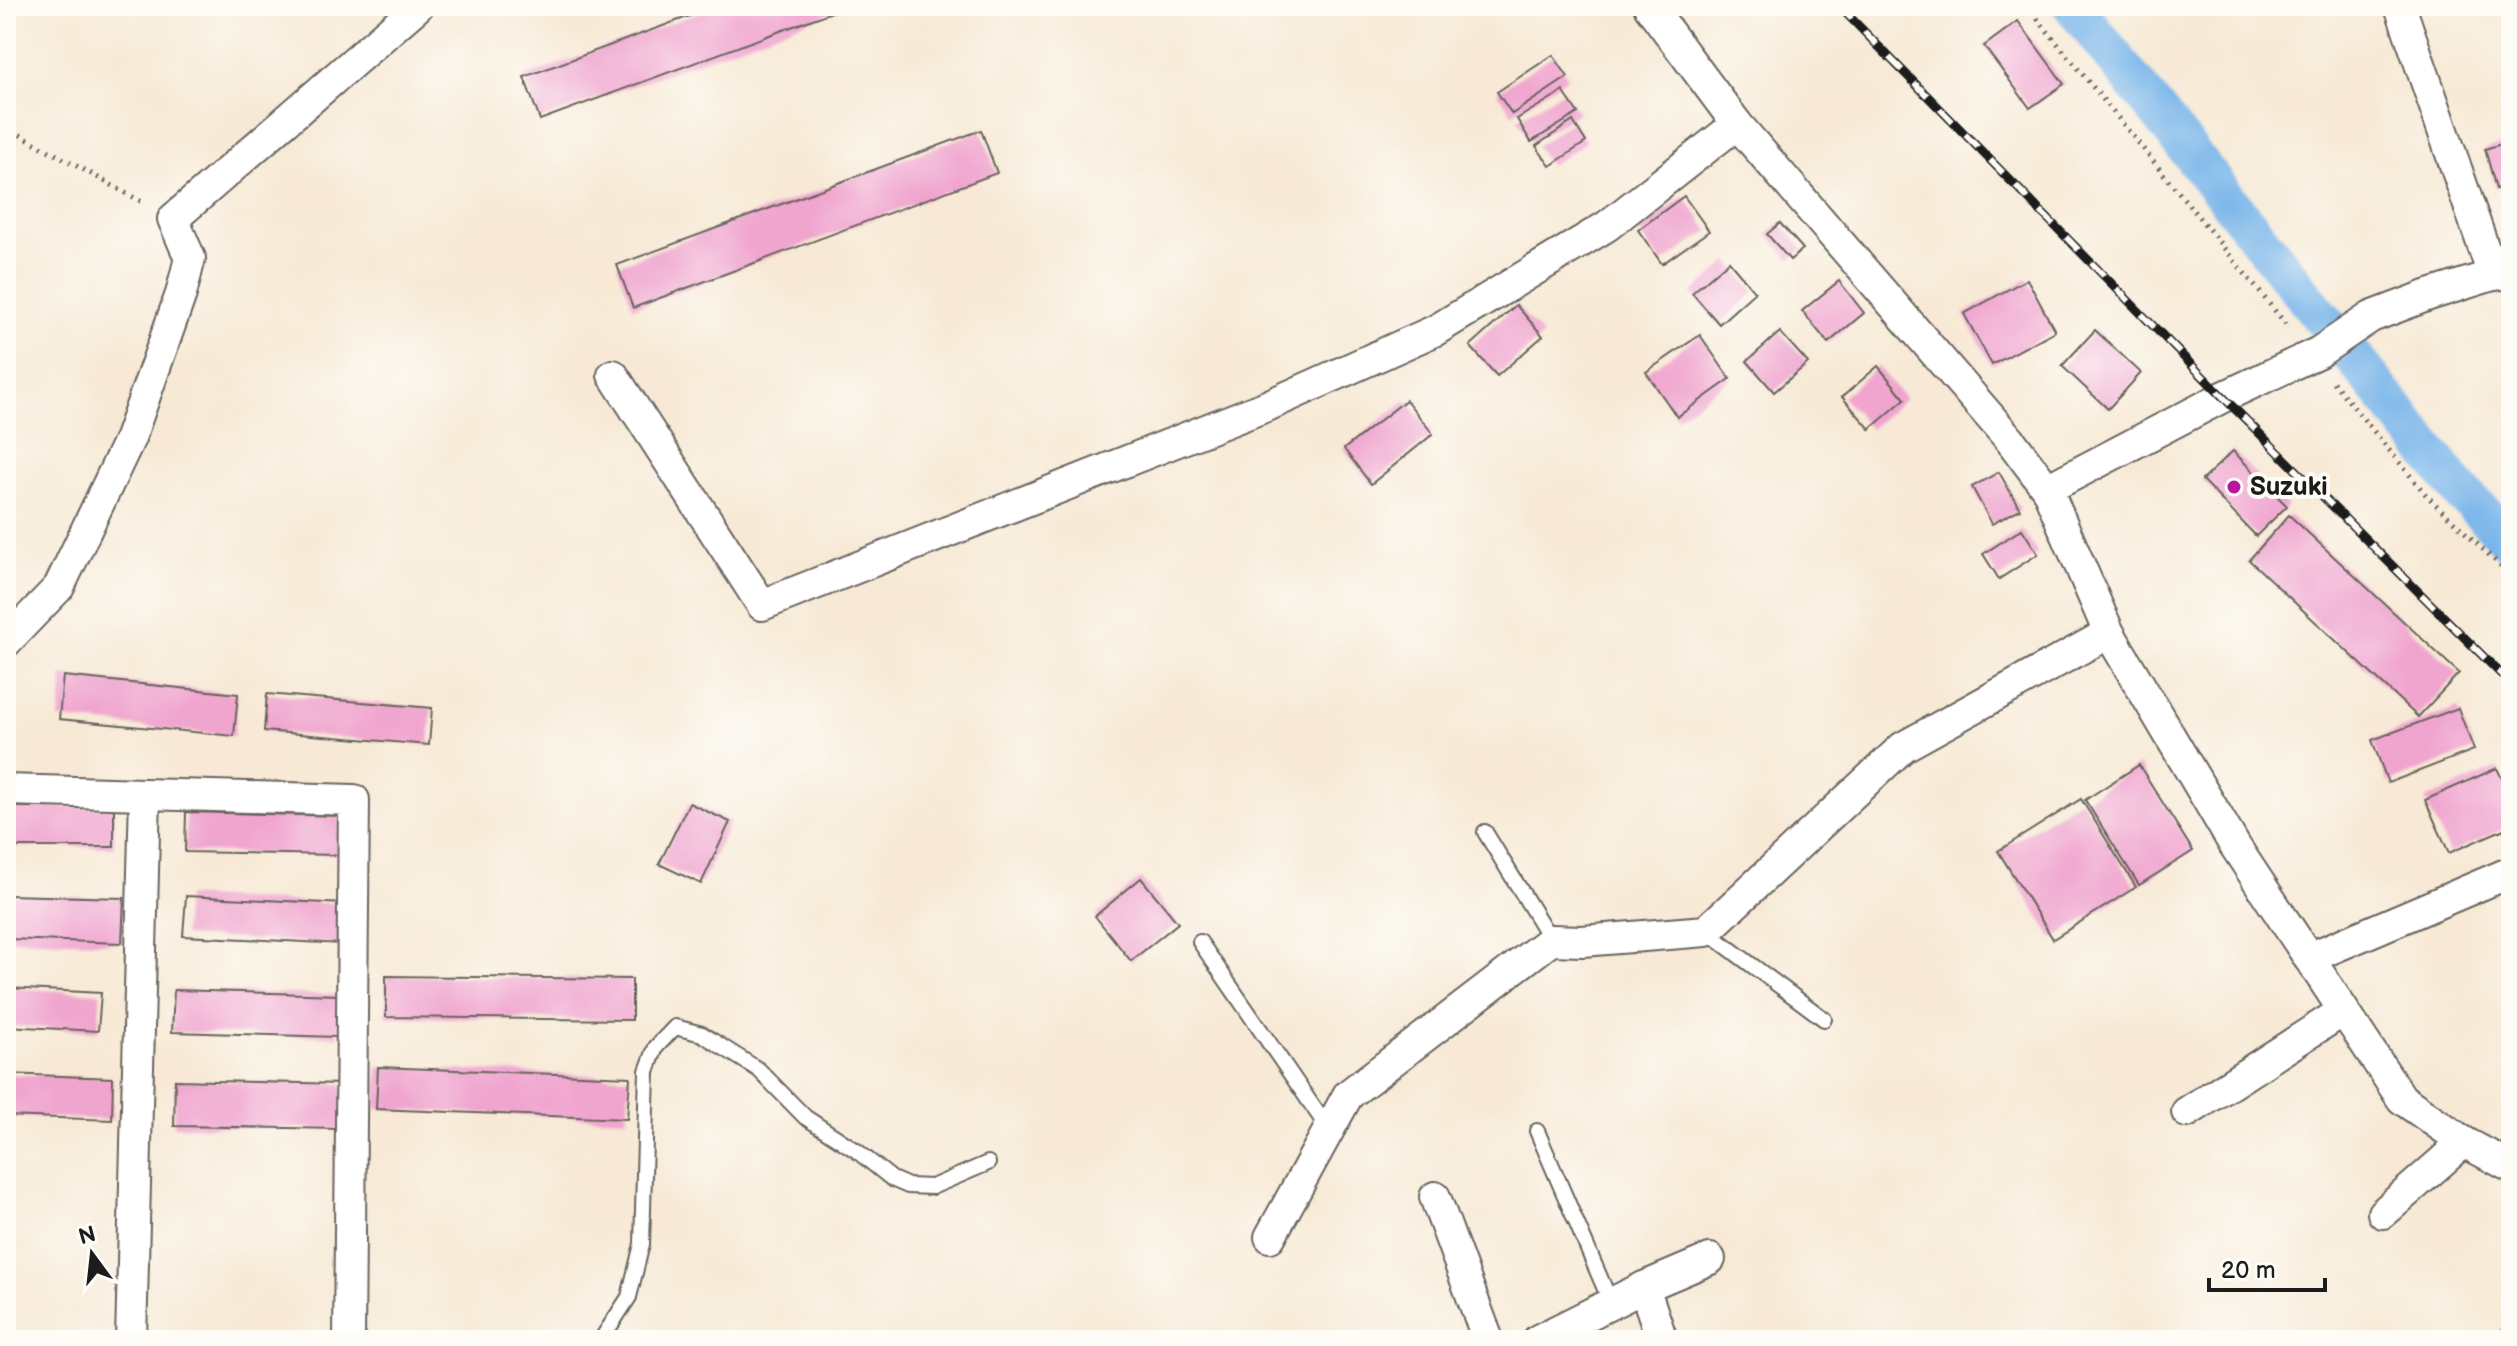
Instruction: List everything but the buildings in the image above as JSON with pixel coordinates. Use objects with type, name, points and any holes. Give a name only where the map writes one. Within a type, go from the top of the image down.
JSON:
[{"type":"street","points":[[6,642],[59,587],[130,438],[181,294],[190,258],[173,219],[418,6]]},
{"type":"street","points":[[1649,6],[1737,124],[2001,429],[2047,489],[2109,633],[2235,846],[2402,1099],[2464,1142],[2511,1167]]},
{"type":"street","points":[[2047,489],[2315,353],[2371,317],[2429,295],[2502,274],[2400,6]]},
{"type":"street","points":[[613,375],[762,605],[1269,405],[1436,330],[1607,226],[1737,124]]},
{"type":"street","points":[[1270,1237],[1348,1095],[1551,940],[1582,941],[1706,931],[1903,747],[2109,633]]},
{"type":"street","points":[[6,790],[354,800],[349,1340]]},
{"type":"street","points":[[131,1340],[145,794]]},
{"type":"street","points":[[2309,958],[2511,872]]},
{"type":"street","points":[[2187,1112],[2343,1011]]},
{"type":"street","points":[[2383,1213],[2464,1142]]},
{"type":"street","points":[[1435,1197],[1488,1340]]},
{"type":"street","points":[[1538,1340],[1644,1287],[1710,1259]]},
{"type":"street","points":[[1644,1287],[1662,1340]]},
{"type":"lane","points":[[1485,832],[1551,940]]},
{"type":"lane","points":[[1706,931],[1824,1019]]},
{"type":"lane","points":[[1200,942],[1330,1131]]},
{"type":"lane","points":[[601,1340],[629,1297],[642,1244],[647,1071],[656,1047],[675,1027],[702,1034],[759,1070],[805,1117],[857,1151],[892,1179],[908,1186],[932,1187],[988,1163]]},
{"type":"lane","points":[[1537,1131],[1611,1303]]},
{"type":"lane","points":[[2501,1340],[2511,1333]]},
{"type":"path","points":[[2027,6],[2315,353],[2427,496],[2511,576]]},
{"type":"path","points":[[6,127],[173,219]]},
{"type":"waterway","points":[[2073,6],[2462,493],[2511,542]]},
{"type":"railway","points":[[1839,6],[2223,397],[2511,684]]},
{"type":"place","name":"Suzuki","points":[[2234,487]]}]
